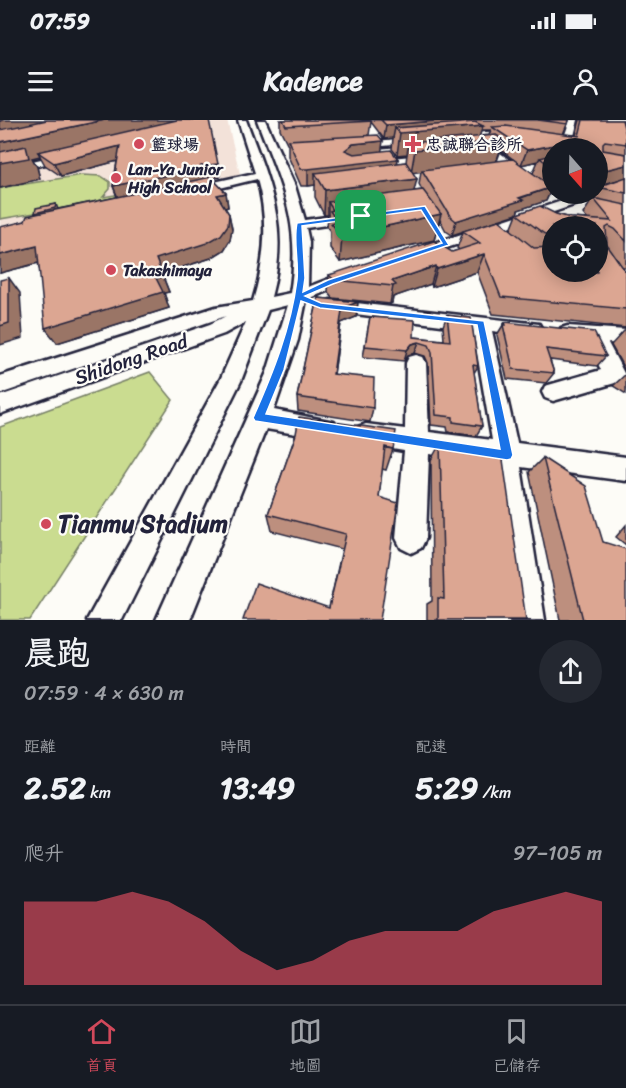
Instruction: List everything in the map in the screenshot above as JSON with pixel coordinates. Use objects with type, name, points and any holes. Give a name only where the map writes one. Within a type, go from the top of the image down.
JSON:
[{"type":"street","points":[[104,620],[230,383],[260,306],[271,252],[272,227],[261,175],[242,120]]},
{"type":"street","points":[[450,120],[537,184]]},
{"type":"street","points":[[568,138],[573,120]]},
{"type":"street","points":[[173,620],[279,370],[292,328],[298,297],[302,250],[297,193],[265,123]]},
{"type":"street","points":[[437,139],[504,130],[542,140]]},
{"type":"street","points":[[347,147],[377,140],[425,140]]},
{"type":"street","points":[[377,140],[396,165]]},
{"type":"street","points":[[252,151],[279,152]]},
{"type":"street","points":[[469,153],[491,151]]},
{"type":"street","points":[[0,171],[77,153]]},
{"type":"street","points":[[352,165],[396,165],[447,155]]},
{"type":"street","points":[[488,169],[534,169]]},
{"type":"street","points":[[176,194],[261,175]]},
{"type":"street","points":[[562,209],[572,204]]},
{"type":"street","points":[[399,259],[442,238],[495,229],[518,219],[562,209],[588,209]]},
{"type":"street","points":[[299,225],[366,216]]},
{"type":"street","points":[[495,229],[510,241]]},
{"type":"street","name":"Shidong Road","points":[[0,385],[222,311],[260,306],[298,297],[365,271]]},
{"type":"street","points":[[298,297],[320,305],[626,337]]},
{"type":"street","name":"Shidong Road","points":[[0,405],[216,329],[260,306]]},
{"type":"street","points":[[481,323],[507,455],[528,620]]},
{"type":"street","points":[[554,392],[614,375],[594,335]]},
{"type":"street","points":[[411,538],[417,443],[416,363]]},
{"type":"street","points":[[259,418],[417,443],[626,469]]},
{"type":"shaded area","name":"Lan-Ya Junior High School","points":[[219,120],[227,120],[240,174],[225,181],[0,230],[0,173]]},
{"type":"green space","points":[[82,175],[101,176],[110,182],[110,189],[103,197],[132,192],[133,196],[0,219],[0,188]]},
{"type":"green space","name":"Tianmu Stadium","points":[[150,372],[173,400],[30,620],[0,620],[0,427]]},
{"type":"building","points":[[47,120],[105,120],[0,142],[0,130]]},
{"type":"building","points":[[177,120],[209,120],[218,164],[113,186],[120,146],[54,163],[38,152]]},
{"type":"building","points":[[283,120],[370,120],[371,121],[286,126]]},
{"type":"building","points":[[381,120],[448,120],[386,125]]},
{"type":"building","points":[[538,120],[569,120],[568,124]]},
{"type":"building","points":[[583,120],[622,120],[626,144],[608,141],[608,138],[542,138],[542,147],[527,150],[492,127],[506,126],[579,136]]},
{"type":"building","points":[[475,122],[483,126],[400,133],[395,128]]},
{"type":"building","points":[[378,135],[383,141],[353,144],[345,150],[354,154],[391,150],[398,159],[301,169],[288,140]]},
{"type":"building","points":[[496,135],[504,140],[415,150],[409,143]]},
{"type":"building","points":[[26,146],[29,158],[0,163],[0,152]]},
{"type":"building","points":[[608,151],[626,154],[626,165],[608,169]]},
{"type":"building","points":[[513,159],[542,180],[542,190],[519,198],[523,200],[456,221],[450,216],[422,170]]},
{"type":"building","points":[[406,162],[417,179],[325,190],[315,173]]},
{"type":"building","name":"Takashimaya","points":[[211,177],[226,193],[217,195],[229,214],[228,225],[221,235],[207,243],[156,259],[163,277],[156,278],[163,292],[45,328],[37,246],[0,255],[0,227],[25,221],[27,216]]},
{"type":"building","points":[[626,177],[626,193],[608,189],[608,183]]},
{"type":"building","points":[[423,190],[441,214],[342,236],[331,223],[337,221],[330,211],[333,210],[328,202]]},
{"type":"building","points":[[608,201],[626,205],[626,241],[615,229],[608,227],[608,221],[612,221],[598,204],[608,204]]},
{"type":"building","points":[[56,204],[55,208],[35,213],[36,208]]},
{"type":"building","points":[[540,206],[564,216],[542,216],[542,232],[517,214]]},
{"type":"building","points":[[499,220],[534,248],[542,248],[542,282],[608,282],[608,246],[626,272],[626,309],[501,297],[484,254],[437,269],[436,266],[392,281],[396,285],[393,286],[334,280],[329,275],[434,241],[452,252],[480,243],[463,231]]},
{"type":"building","points":[[9,278],[9,323],[0,326],[0,280]]},
{"type":"building","points":[[318,298],[358,302],[337,310],[342,310],[333,374],[374,378],[373,408],[297,397]]},
{"type":"building","points":[[447,315],[471,318],[478,366],[473,365],[482,426],[453,422],[453,417],[436,415],[432,352],[429,345],[419,342],[412,344],[407,350],[365,346],[370,317],[415,320],[414,337],[450,341]]},
{"type":"building","points":[[505,322],[594,332],[606,356],[546,349],[554,373],[513,369],[503,325],[506,325]]},
{"type":"building","points":[[299,417],[396,431],[393,449],[385,447],[379,497],[398,503],[380,620],[243,620],[256,583],[329,608],[346,534],[268,514],[296,434]]},
{"type":"building","points":[[440,444],[502,453],[526,620],[438,620],[438,598],[444,599]]},
{"type":"building","points":[[543,458],[586,486],[603,542],[626,549],[626,620],[583,620]]},
{"type":"place","name":"籃球場","points":[[139,144]]},
{"type":"place","name":"忠誠聯合診所","points":[[413,144]]},
{"type":"place","name":"Lan-Ya Junior High School","points":[[116,178]]},
{"type":"place","name":"Takashimaya","points":[[111,270]]},
{"type":"place","name":"Tianmu Stadium","points":[[46,524]]},
{"type":"route","points":[[361,216],[299,225],[302,250],[301,278],[295,317],[279,370],[259,418],[507,455],[481,323],[320,305],[298,297],[331,282],[447,243],[438,234],[423,208],[361,216]]}]
